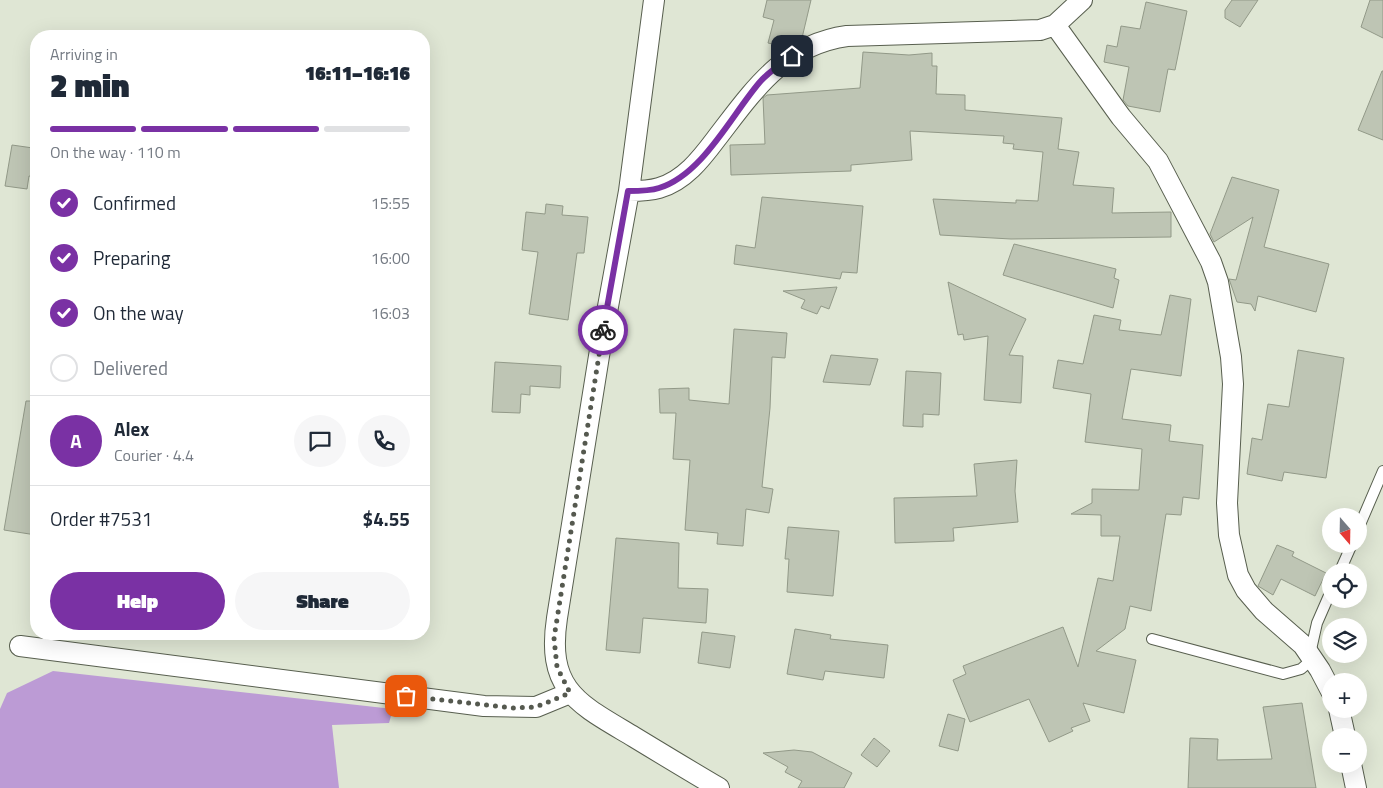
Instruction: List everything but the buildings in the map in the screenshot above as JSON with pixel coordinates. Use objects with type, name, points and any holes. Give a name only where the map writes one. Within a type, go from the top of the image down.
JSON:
[{"type":"street","points":[[654,0],[628,191],[599,356],[554,638],[557,667],[570,693],[591,711],[719,788]]},
{"type":"street","points":[[628,191],[659,188],[673,182],[690,170],[706,153],[761,81],[805,48],[825,39],[847,36],[1040,30],[1055,25],[1082,0]]},
{"type":"street","points":[[1055,25],[1121,117],[1158,162],[1211,262],[1218,282],[1231,357],[1233,384],[1227,503],[1233,558],[1238,575],[1246,590],[1264,611],[1303,645],[1322,676]]},
{"type":"street","points":[[20,646],[484,706],[536,707],[570,693]]},
{"type":"street","points":[[1353,773],[1356,788]]},
{"type":"lane","points":[[1367,508],[1383,470]]},
{"type":"lane","points":[[1152,638],[1283,674],[1301,669],[1308,663],[1318,623],[1324,608]]},
{"type":"shaded area","points":[[53,671],[393,709],[389,723],[332,725],[339,788],[0,788],[0,709],[7,693]]},
{"type":"way so far","points":[[406,696],[513,708],[536,707],[570,693],[557,667],[554,638],[603,330]]},
{"type":"route","points":[[603,330],[628,191],[659,188],[673,182],[690,170],[706,153],[761,81],[792,56]]}]
